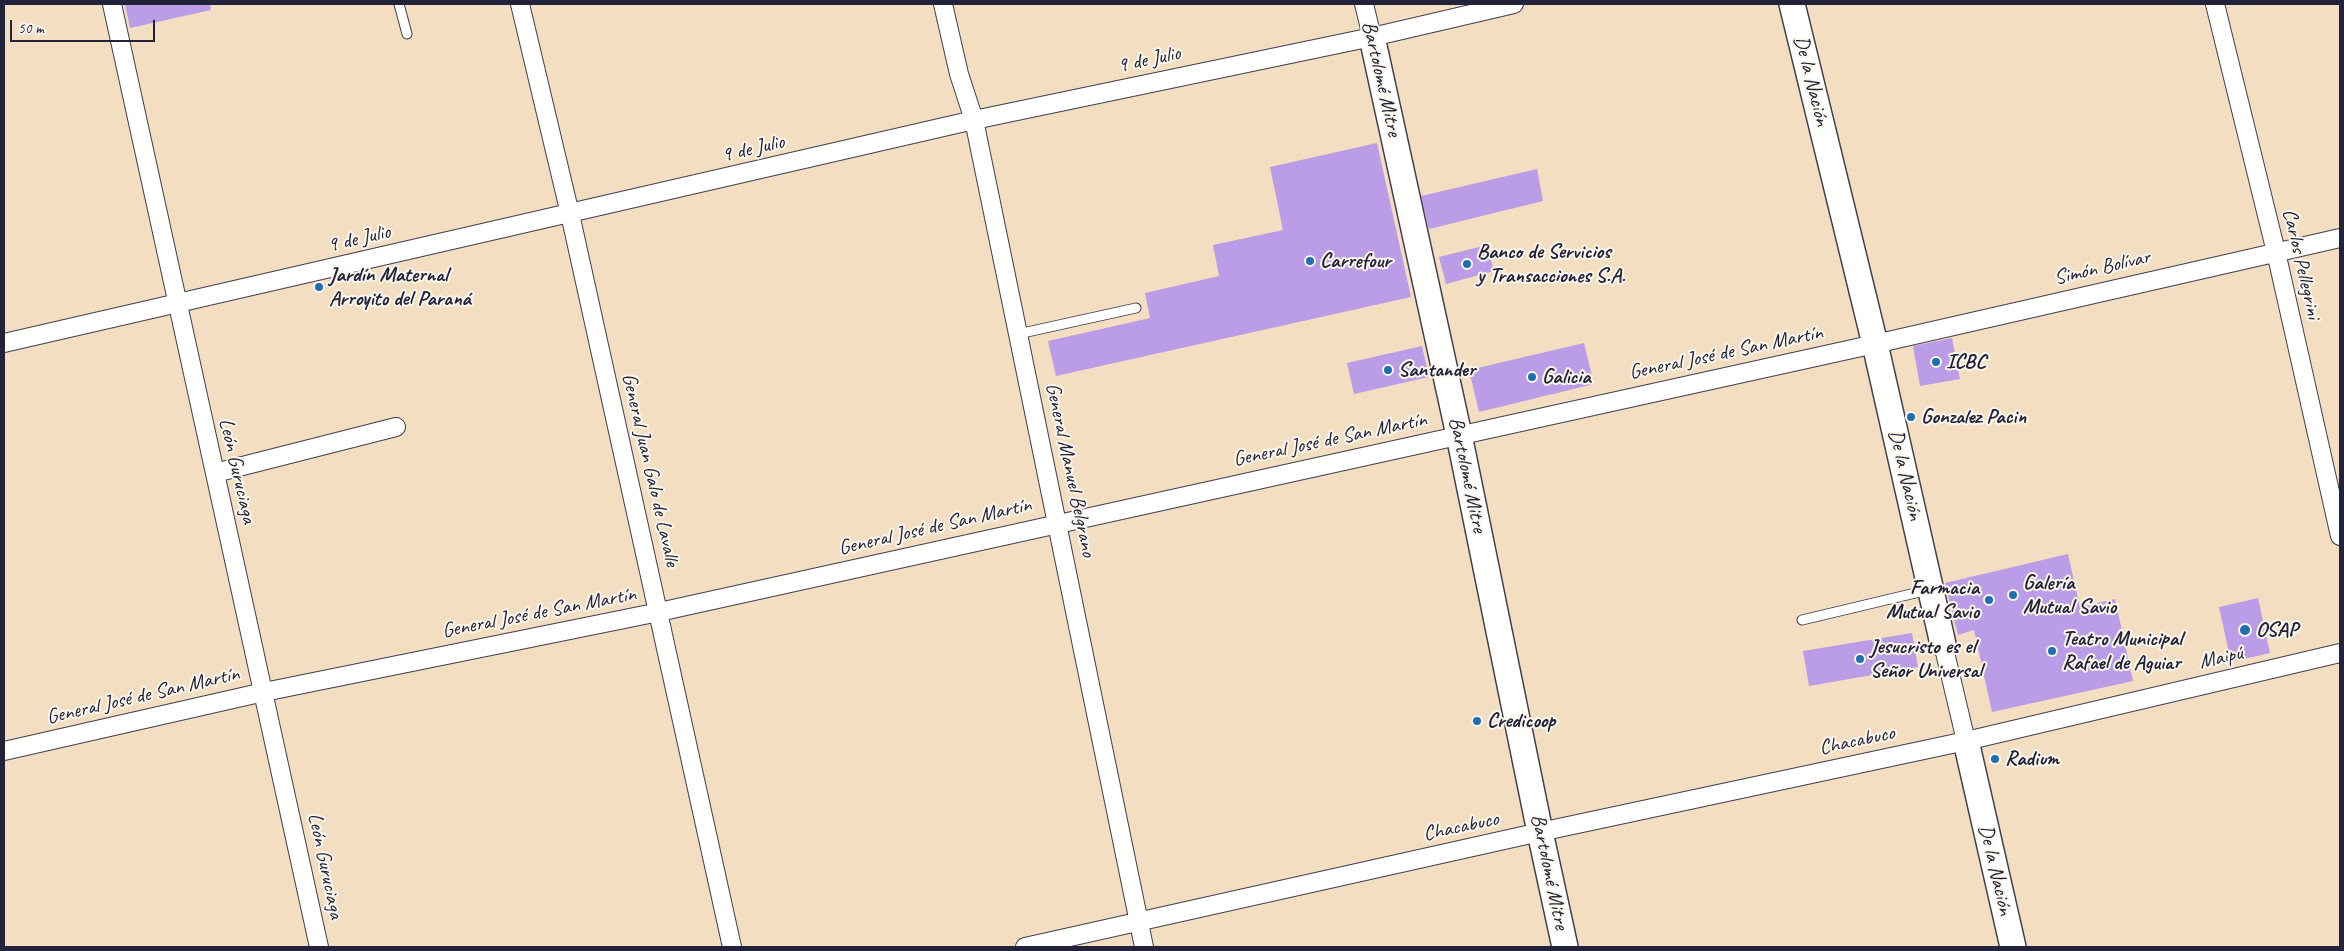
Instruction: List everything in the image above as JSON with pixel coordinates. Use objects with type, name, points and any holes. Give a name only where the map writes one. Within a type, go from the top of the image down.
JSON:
[{"type":"street","name":"León Guruciaga","points":[[112,4],[319,947]]},
{"type":"street","name":"General Juan Galo de Lavalle","points":[[520,4],[570,214],[732,947]]},
{"type":"street","name":"General Manuel Belgrano","points":[[943,4],[959,74],[974,120],[1144,947]]},
{"type":"street","name":"Bartolomé Mitre","points":[[1364,4],[1459,435],[1565,947]]},
{"type":"street","name":"9 de Julio","points":[[4,343],[974,120],[1372,37],[1514,4]]},
{"type":"street","name":"De la Nación","points":[[1792,4],[1875,344],[2013,947]]},
{"type":"street","name":"Carlos Pellegrini","points":[[2215,4],[2276,252],[2340,536]]},
{"type":"street","name":"Simón Bolívar","points":[[1875,344],[2340,238]]},
{"type":"street","name":"General José de San Martín","points":[[4,751],[264,692],[659,612],[1875,344]]},
{"type":"street","points":[[215,473],[396,427]]},
{"type":"street","name":"Maipú","points":[[1966,741],[2340,654]]},
{"type":"street","name":"Chacabuco","points":[[1025,947],[1540,832],[1966,741]]},
{"type":"lane","points":[[399,4],[406,34]]},
{"type":"lane","points":[[1018,334],[1136,308]]},
{"type":"lane","points":[[1802,620],[1931,590]]},
{"type":"building","points":[[125,4],[210,4],[211,10],[130,28]]},
{"type":"building","name":"Carrefour","points":[[1377,143],[1411,297],[1056,376],[1048,341],[1150,318],[1145,293],[1219,276],[1213,245],[1283,230],[1270,167]]},
{"type":"building","points":[[1537,169],[1543,201],[1429,229],[1421,196]]},
{"type":"building","name":"Banco de Servicios y Transacciones S.A.","points":[[1487,245],[1494,271],[1446,284],[1439,257]]},
{"type":"building","name":"ICBC","points":[[1952,338],[1960,379],[1920,386],[1913,346]]},
{"type":"building","name":"Galicia","points":[[1584,343],[1594,384],[1479,412],[1469,370]]},
{"type":"building","name":"Santander","points":[[1422,346],[1429,377],[1354,394],[1347,363]]},
{"type":"building","name":"Teatro Municipal Rafael de Aguiar","points":[[2068,554],[2080,607],[2115,599],[2133,681],[1992,712],[1974,630],[1958,635],[1945,583]]},
{"type":"building","name":"OSAP","points":[[2258,598],[2270,653],[2231,662],[2219,607]]},
{"type":"building","name":"Jesucristo es el Señor Universal","points":[[1912,633],[1918,667],[1809,686],[1803,651]]},
{"type":"place","name":"Carrefour","points":[[1310,261]]},
{"type":"place","name":"Banco de Servicios y Transacciones S.A.","points":[[1467,264]]},
{"type":"place","name":"Jardín Maternal Arroyito del Paraná","points":[[319,287]]},
{"type":"place","name":"ICBC","points":[[1936,362]]},
{"type":"place","name":"Santander","points":[[1388,370]]},
{"type":"place","name":"Galicia","points":[[1532,377]]},
{"type":"place","name":"Gonzalez Pacin","points":[[1911,417]]},
{"type":"place","name":"Galería Mutual Savio","points":[[2013,595]]},
{"type":"place","name":"Farmacia Mutual Savio","points":[[1989,600]]},
{"type":"place","name":"OSAP","points":[[2245,630]]},
{"type":"place","name":"Teatro Municipal Rafael de Aguiar","points":[[2052,651]]},
{"type":"place","name":"Jesucristo es el Señor Universal","points":[[1860,659]]},
{"type":"place","name":"Credicoop","points":[[1477,721]]},
{"type":"place","name":"Radium","points":[[1995,759]]}]
